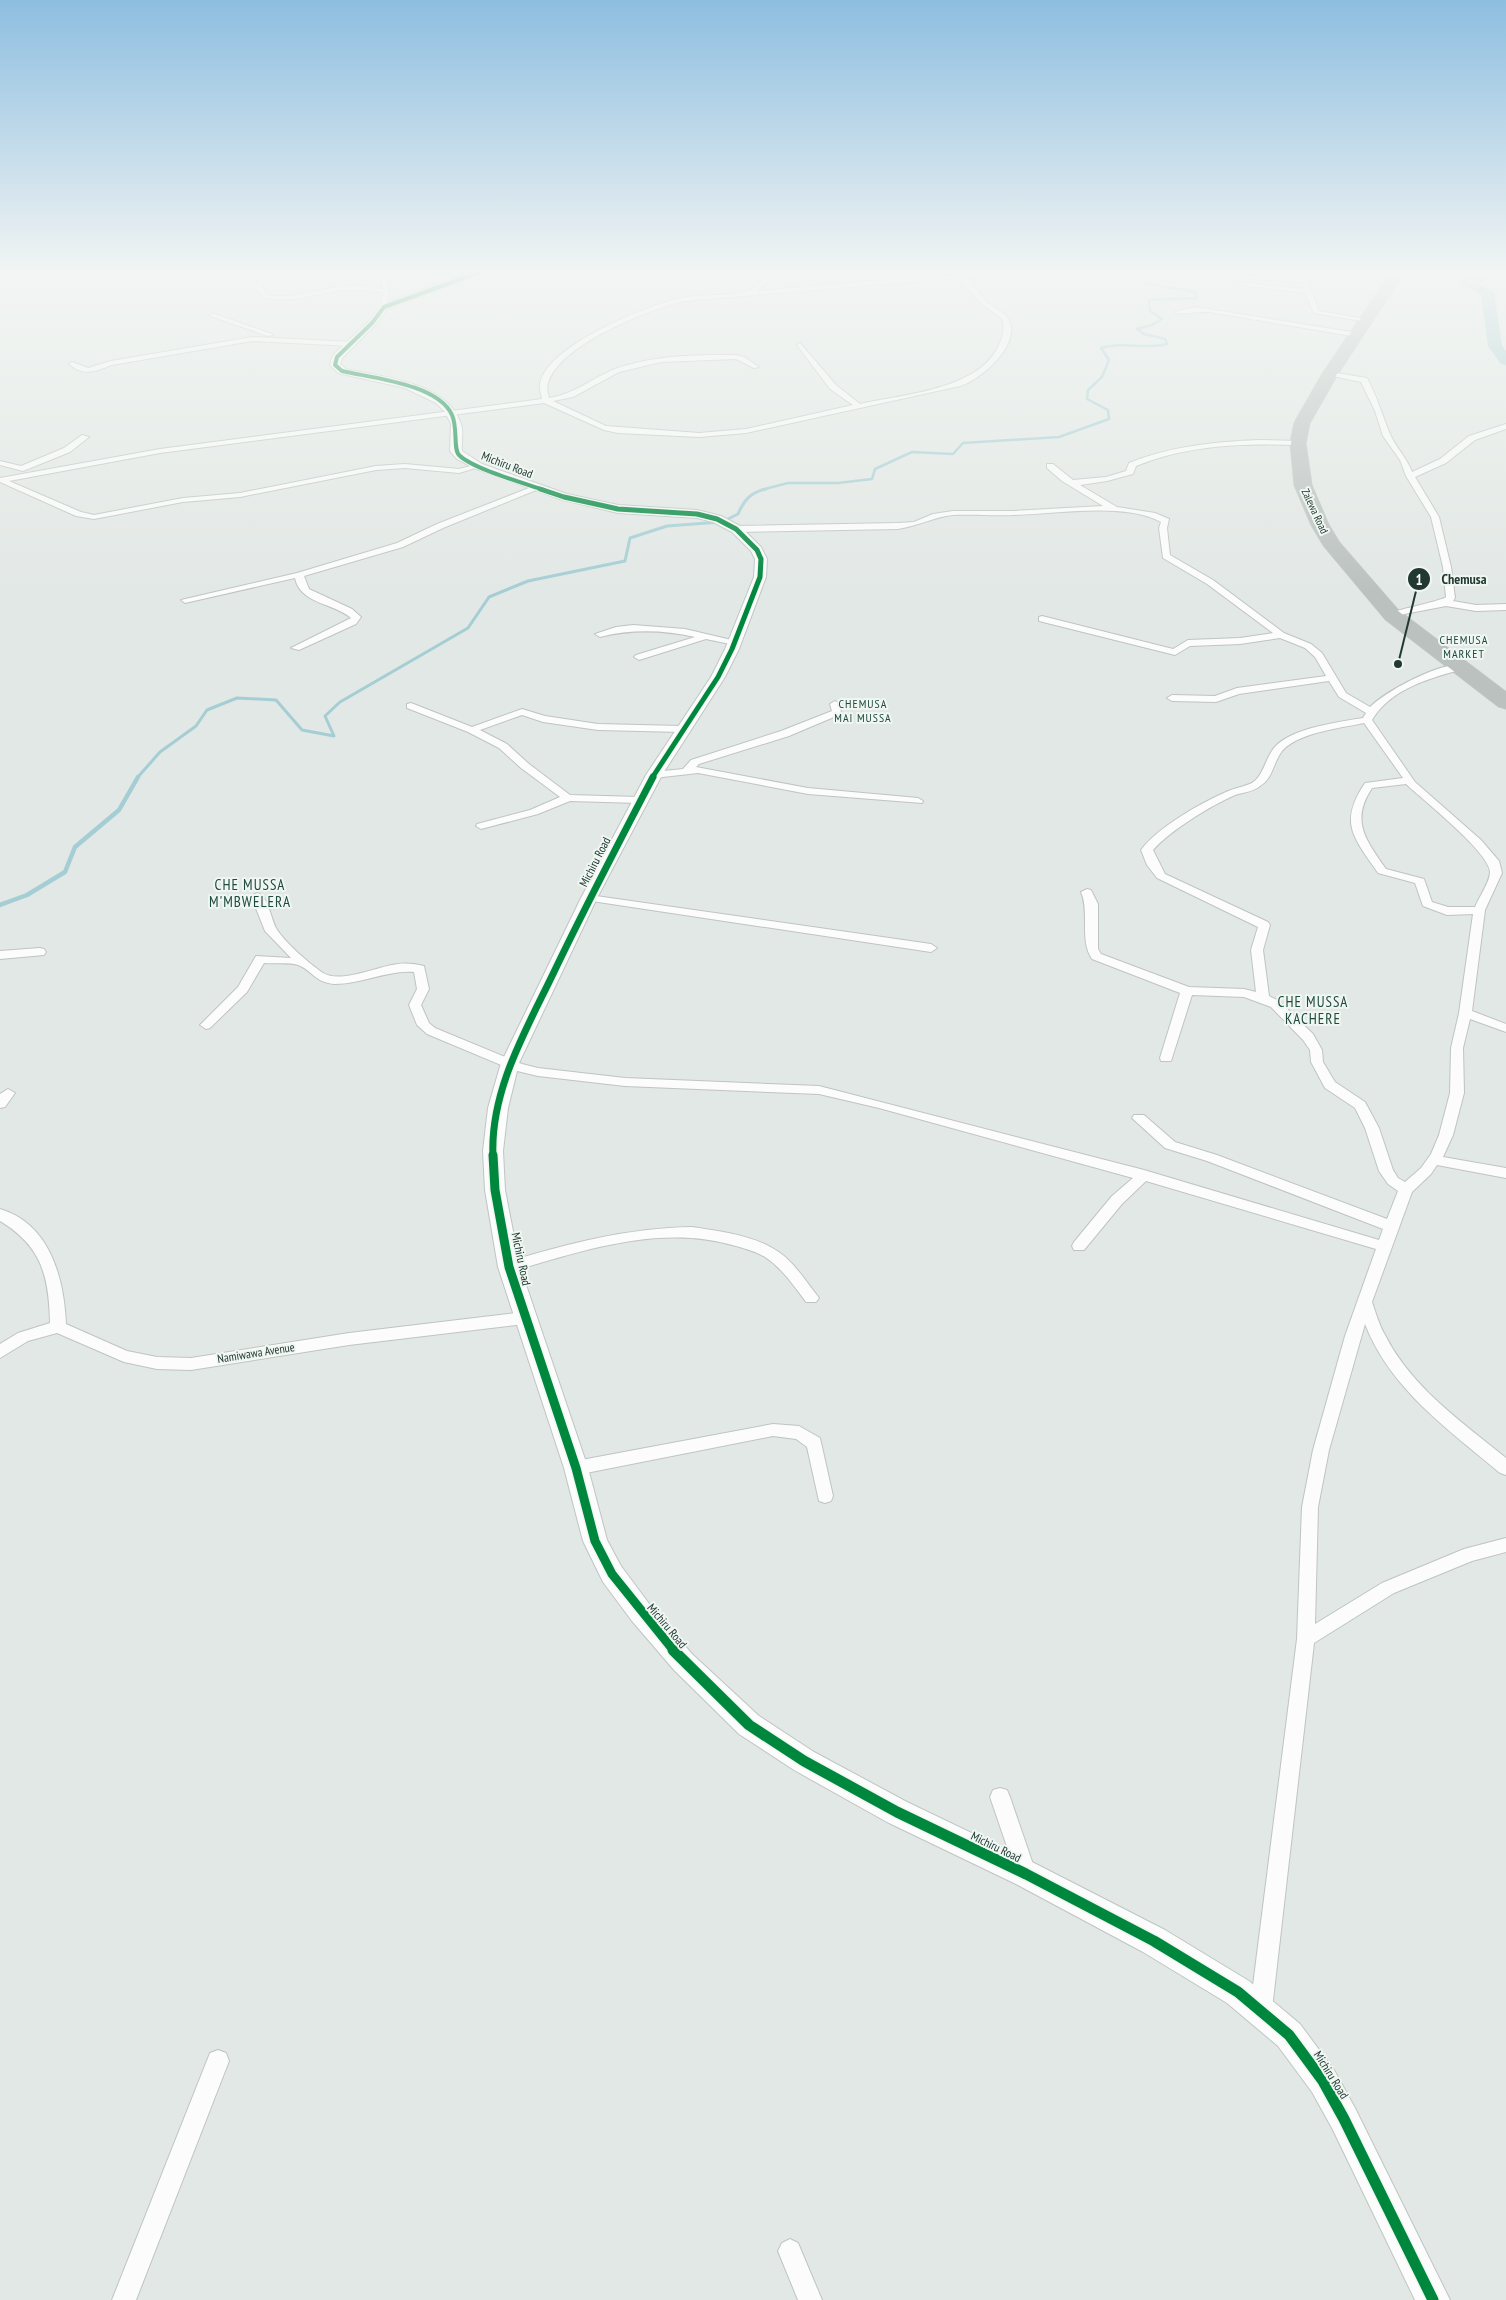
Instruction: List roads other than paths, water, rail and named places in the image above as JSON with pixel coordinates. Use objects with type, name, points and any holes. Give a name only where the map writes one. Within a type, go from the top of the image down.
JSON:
[{"type":"highway","name":"Zalewa Road","points":[[1329,376],[1302,423],[1298,443],[1303,485],[1320,525],[1348,566],[1392,616],[1506,702]]},
{"type":"street","points":[[361,376],[427,393],[438,398],[450,412]]},
{"type":"street","points":[[546,376],[542,385],[542,393],[546,401],[604,428],[618,432],[699,436],[733,433],[960,384],[975,376]]},
{"type":"street","points":[[0,463],[20,471],[450,412],[546,401],[570,396],[606,376]]},
{"type":"street","points":[[825,376],[833,387],[858,406]]},
{"type":"street","points":[[1343,376],[1364,380],[1379,412],[1382,426],[1404,460],[1410,476],[1435,517],[1447,567],[1451,598],[1446,602]]},
{"type":"street","name":"Michiru Road","points":[[450,412],[456,424],[456,451],[461,457],[478,466],[564,497],[618,509],[706,515],[736,529],[757,550],[761,559],[762,569],[751,605],[735,642],[718,677],[682,729],[639,800],[589,898],[510,1063],[498,1108],[493,1151],[496,1190],[509,1267],[524,1318],[576,1468],[594,1541],[612,1574],[641,1613],[683,1662],[749,1725],[804,1762],[897,1812],[1026,1874],[1187,1960],[1238,1992],[1289,2035],[1324,2081],[1433,2300]]},
{"type":"street","points":[[1410,476],[1443,461],[1472,438],[1506,426]]},
{"type":"street","points":[[0,480],[67,450],[85,437]]},
{"type":"street","points":[[1072,483],[1107,479],[1130,472],[1132,465],[1151,456],[1178,450],[1264,441],[1298,443]]},
{"type":"street","points":[[0,480],[79,514],[94,517],[183,500],[240,495],[376,468],[404,466],[459,471],[478,466]]},
{"type":"street","points":[[1050,466],[1072,483],[1113,508]]},
{"type":"street","points":[[185,600],[299,574],[400,545],[440,526],[537,488]]},
{"type":"street","points":[[736,529],[898,526],[916,524],[936,516],[953,513],[1012,513],[1042,510],[1113,508],[1164,519],[1166,521],[1164,528],[1166,556],[1210,582],[1281,635],[1313,650],[1319,655],[1342,694],[1369,715],[1410,781],[1408,781],[1477,842],[1493,862],[1496,873],[1479,910],[1465,1013],[1457,1048],[1457,1094],[1446,1135],[1434,1160],[1406,1189],[1391,1226],[1350,1345],[1321,1450],[1310,1507],[1306,1639],[1260,2010]]},
{"type":"street","points":[[296,648],[352,622],[356,617],[344,608],[305,592],[299,584],[299,574]]},
{"type":"street","points":[[1392,616],[1417,607],[1446,602],[1476,608],[1506,607]]},
{"type":"street","points":[[1042,619],[1175,652],[1188,643],[1240,641],[1281,635]]},
{"type":"street","points":[[600,634],[645,628],[680,631],[735,642]]},
{"type":"street","points":[[639,657],[706,636]]},
{"type":"street","points":[[1263,998],[1258,963],[1258,942],[1263,935],[1264,925],[1162,876],[1153,865],[1147,850],[1175,828],[1217,802],[1231,794],[1259,784],[1263,780],[1273,754],[1285,743],[1369,715],[1389,696],[1413,683],[1461,667]]},
{"type":"street","points":[[1172,698],[1216,699],[1237,691],[1332,678]]},
{"type":"street","points":[[687,770],[696,762],[777,736],[824,718],[837,712],[835,704]]},
{"type":"street","points":[[411,706],[472,730],[503,746],[524,766],[568,798]]},
{"type":"street","points":[[472,730],[522,712],[543,719],[598,727],[682,729]]},
{"type":"street","points":[[654,775],[687,770],[808,791],[918,801]]},
{"type":"street","points":[[1408,781],[1369,785],[1358,799],[1354,821],[1360,835],[1382,871],[1420,881],[1427,904],[1447,911],[1479,910]]},
{"type":"street","points":[[481,826],[534,812],[568,798],[586,797],[639,800]]},
{"type":"street","points":[[1087,892],[1092,904],[1092,950],[1096,956],[1187,991],[1232,991],[1263,998],[1275,1004],[1303,1030],[1316,1050],[1317,1062],[1330,1085],[1360,1105],[1372,1128],[1386,1171],[1393,1181],[1406,1189]]},
{"type":"street","points":[[256,896],[270,931],[302,962],[321,977],[334,980],[354,978],[398,968],[420,969],[424,989],[415,1005],[423,1024],[431,1031],[510,1063],[538,1072],[625,1082],[819,1090],[879,1104],[1144,1175],[1385,1247]]},
{"type":"street","points":[[589,898],[931,948]]},
{"type":"street","points":[[0,955],[40,952]]},
{"type":"street","points":[[206,1025],[243,988],[260,959],[302,962]]},
{"type":"street","points":[[1166,1058],[1187,991]]},
{"type":"street","points":[[1465,1013],[1506,1028]]},
{"type":"street","points":[[1139,1118],[1170,1144],[1391,1226]]},
{"type":"street","points":[[1434,1160],[1506,1173]]},
{"type":"street","points":[[1079,1246],[1116,1200],[1144,1175]]},
{"type":"street","points":[[0,1214],[32,1238],[50,1264],[58,1294],[58,1327],[23,1338],[0,1352]]},
{"type":"street","points":[[509,1267],[588,1244],[646,1235],[697,1232],[737,1239],[770,1253],[792,1274],[811,1298]]},
{"type":"street","points":[[1365,1303],[1378,1339],[1398,1369],[1429,1401],[1506,1468]]},
{"type":"street","name":"Namiwawa Avenue","points":[[58,1327],[124,1356],[157,1363],[191,1364],[349,1339],[524,1318]]},
{"type":"street","points":[[576,1468],[773,1430],[799,1433],[814,1443],[826,1496]]},
{"type":"street","points":[[1306,1639],[1388,1588],[1470,1554],[1506,1545]]},
{"type":"street","points":[[1000,1797],[1026,1874]]},
{"type":"street","points":[[124,2300],[218,2061]]},
{"type":"street","points":[[790,2251],[810,2300]]},
{"type":"waterway","points":[[761,490],[788,483],[838,483],[872,479],[875,469],[912,452],[953,454],[963,443],[1059,437],[1109,419],[1108,410],[1087,399],[1088,390],[1102,376]]},
{"type":"waterway","points":[[761,490],[766,489]]},
{"type":"waterway","points":[[726,520],[738,514],[746,501],[761,490]]},
{"type":"waterway","points":[[137,778],[160,752],[196,726],[207,710],[237,698],[276,700],[302,730],[334,736],[325,716],[340,702],[468,628],[489,597],[528,581],[625,561],[630,538],[667,526],[721,522]]},
{"type":"waterway","points":[[0,905],[27,895],[65,872],[75,847],[119,810],[138,777]]},
{"type":"place","name":"Chemusa","points":[[1398,664]]},
{"type":"district","name":"CHEMUSA MARKET","points":[[1464,647]]},
{"type":"district","name":"CHEMUSA MAI MUSSA","points":[[863,711]]},
{"type":"district","name":"CHE MUSSA M'MBWELERA","points":[[250,894]]},
{"type":"district","name":"CHE MUSSA KACHERE","points":[[1313,1010]]}]
